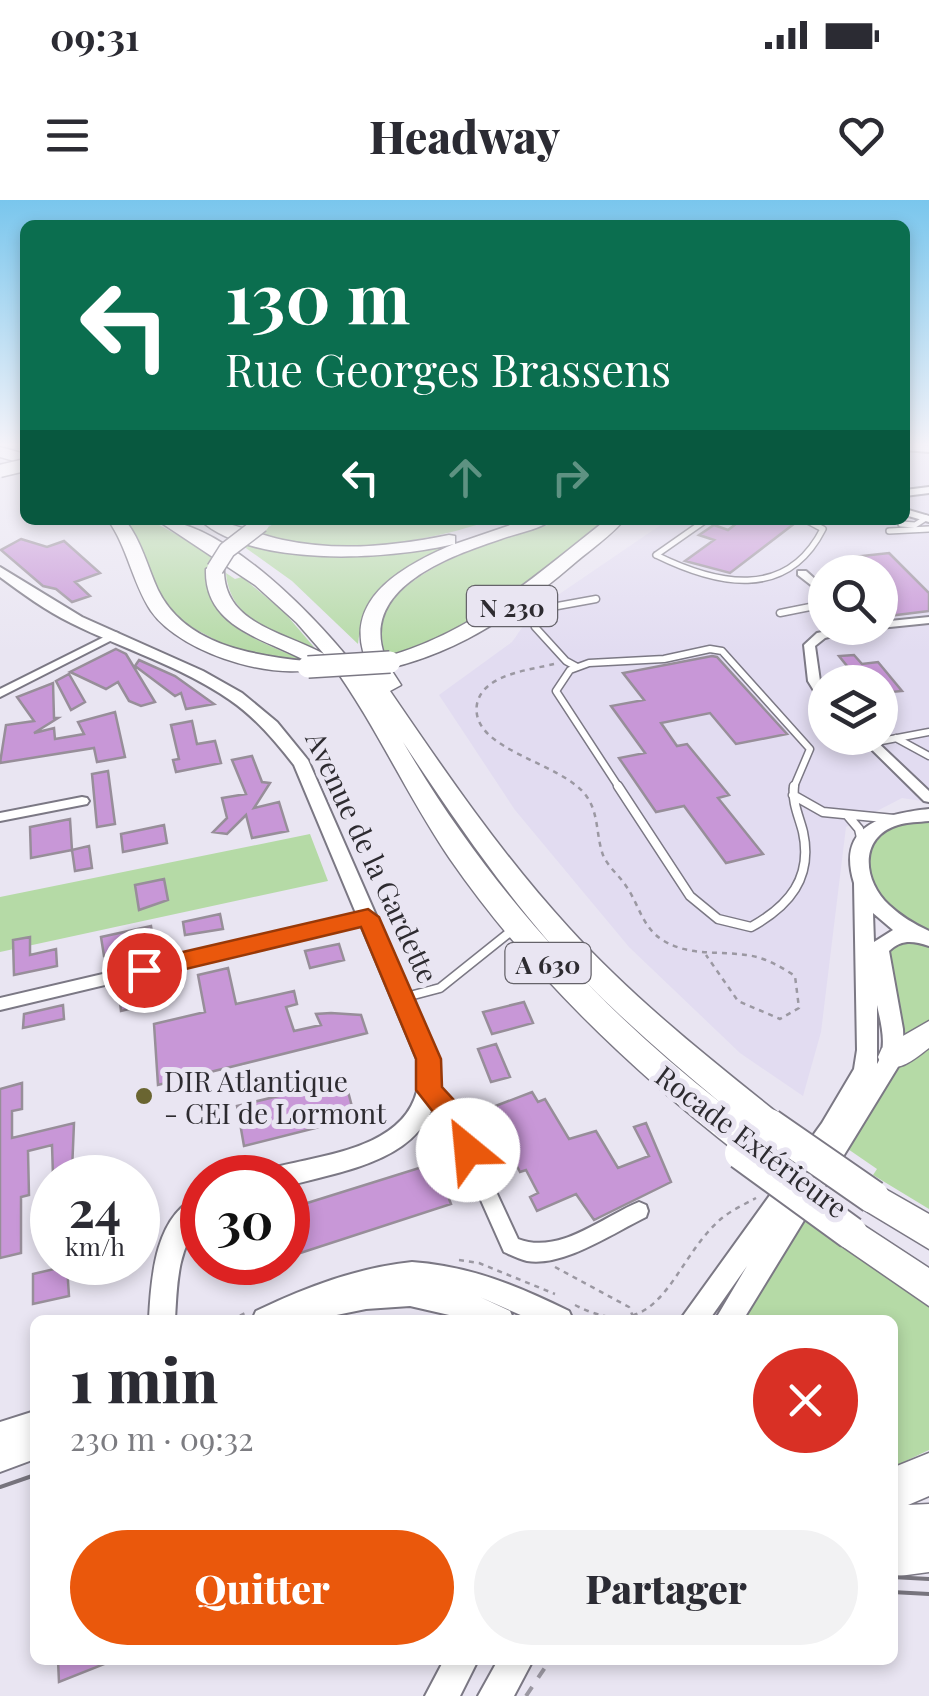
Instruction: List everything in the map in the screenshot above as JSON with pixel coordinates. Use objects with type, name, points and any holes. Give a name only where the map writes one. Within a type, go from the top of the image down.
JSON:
[{"type":"highway","name":"N 230","points":[[120,525],[133,542],[156,604],[175,626],[214,648],[243,658],[308,667],[390,662],[435,651],[476,632],[610,525]]},
{"type":"highway","name":"A 630","points":[[174,525],[233,560],[282,598],[340,660],[372,713]]},
{"type":"highway","name":"A 630","points":[[194,525],[268,571],[342,640],[523,892],[717,1102]]},
{"type":"highway","points":[[219,525],[252,540],[280,546],[358,552],[421,546],[499,525]]},
{"type":"highway","points":[[261,525],[227,550],[215,569],[216,595],[234,616],[322,661],[372,713]]},
{"type":"highway","name":"N 230","points":[[461,807],[428,742],[373,656],[368,632],[373,614],[394,586],[418,567],[527,525]]},
{"type":"highway","name":"Rocade Extérieure","points":[[372,713],[436,819],[516,927],[591,1007],[717,1102]]},
{"type":"highway","points":[[894,1057],[929,1033]]},
{"type":"highway","points":[[717,1102],[865,1210],[929,1233]]},
{"type":"highway","points":[[717,1102],[865,1210],[929,1290]]},
{"type":"highway","points":[[865,1210],[929,1218]]},
{"type":"highway","name":"Rocade Extérieure","points":[[865,1210],[929,1268]]},
{"type":"highway","points":[[898,1487],[929,1473]]},
{"type":"highway","points":[[898,1527],[929,1525]]},
{"type":"highway","points":[[898,1555],[929,1552]]},
{"type":"main road","name":"Avenue de la Gardette","points":[[0,571],[34,597],[219,684],[256,709],[282,734],[302,764],[428,1059],[429,1090]]},
{"type":"main road","points":[[697,1315],[830,1130],[865,1070],[868,1050],[858,857],[862,843],[894,819],[929,815]]},
{"type":"main road","points":[[862,886],[882,914],[922,937]]},
{"type":"main road","points":[[731,1315],[894,1057],[895,1036],[878,962],[879,949],[892,937],[922,937]]},
{"type":"main road","points":[[310,1168],[388,1144],[417,1119],[429,1090]]},
{"type":"main road","points":[[162,1315],[165,1276],[180,1232]]},
{"type":"main road","points":[[276,1315],[352,1282],[434,1274],[475,1281],[549,1315]]},
{"type":"main road","points":[[165,1276],[175,1315]]},
{"type":"main road","points":[[305,1315],[355,1296],[404,1290],[470,1304],[492,1315]]},
{"type":"main road","points":[[0,1436],[30,1427]]},
{"type":"main road","points":[[0,1457],[30,1447]]},
{"type":"main road","points":[[442,1696],[459,1665]]},
{"type":"main road","points":[[496,1696],[514,1665]]},
{"type":"street","points":[[898,623],[929,620]]},
{"type":"street","points":[[0,694],[114,636]]},
{"type":"street","points":[[885,755],[929,798]]},
{"type":"street","points":[[0,817],[16,808],[82,801]]},
{"type":"street","points":[[0,1004],[368,917]]},
{"type":"street","name":"Avenue de la Gardette","points":[[429,1090],[454,1119],[512,1246],[521,1252],[544,1254]]},
{"type":"street","points":[[544,1254],[638,1212]]},
{"type":"lane","points":[[889,531],[928,522]]},
{"type":"lane","points":[[699,525],[656,554],[736,584],[768,582],[788,568],[819,540],[823,529],[815,525]]},
{"type":"lane","points":[[788,568],[807,577]]},
{"type":"lane","points":[[577,667],[566,661],[535,627],[539,614],[578,599],[596,599]]},
{"type":"lane","points":[[780,613],[808,607]]},
{"type":"lane","points":[[710,649],[722,651],[810,750],[808,766],[794,782],[792,794],[804,839],[804,873],[785,910],[752,926],[718,919],[690,896],[556,690],[570,670],[589,663],[664,659],[710,649]]},
{"type":"lane","points":[[898,738],[929,732]]},
{"type":"lane","points":[[898,739],[929,756]]},
{"type":"lane","points":[[792,794],[823,812],[894,819]]},
{"type":"lane","points":[[848,816],[859,829],[862,843]]},
{"type":"lane","points":[[402,998],[440,988],[516,927]]},
{"type":"path","points":[[566,661],[487,684],[477,695],[475,720],[498,746],[548,764],[575,782],[588,798],[605,858],[652,932],[684,952],[746,956],[774,962],[795,976],[798,1008],[780,1019],[738,1001],[707,962],[706,954]]},
{"type":"path","points":[[641,1315],[649,1310],[722,1218],[769,1191]]},
{"type":"path","points":[[544,1254],[555,1267],[629,1307],[632,1315]]},
{"type":"path","points":[[526,1696],[547,1665]]},
{"type":"shaded area","points":[[910,514],[929,514],[929,802],[902,798],[846,827],[821,1032],[803,1096],[740,1053],[629,947],[515,810],[439,695],[512,642],[533,612],[661,525],[910,525]]},
{"type":"green space","points":[[128,525],[159,525],[214,555],[212,597],[220,612],[249,635],[305,661],[232,649],[175,618],[154,585],[138,538]]},
{"type":"green space","points":[[272,525],[476,525],[375,545],[316,545],[257,534]]},
{"type":"green space","points":[[548,525],[605,525],[479,624],[449,639],[385,657],[384,617],[399,593],[440,564]]},
{"type":"green space","points":[[476,538],[416,564],[384,586],[372,601],[358,644],[292,581],[243,546],[245,543],[304,552],[361,554]]},
{"type":"green space","points":[[226,573],[235,579],[242,577],[284,612],[319,653],[273,633],[247,615],[230,590]]},
{"type":"green space","points":[[929,821],[929,931],[904,918],[881,898],[873,886],[868,859],[876,842],[891,828]]},
{"type":"green space","points":[[310,834],[328,881],[0,952],[0,897]]},
{"type":"green space","points":[[899,940],[929,947],[929,1029],[904,1039],[885,949]]},
{"type":"green space","points":[[929,1041],[929,1209],[873,1175],[877,1169],[845,1147],[892,1070]]},
{"type":"green space","points":[[808,1212],[929,1305],[929,1450],[898,1465],[898,1315],[745,1315]]},
{"type":"building","points":[[714,525],[728,530],[734,525],[792,525],[730,573],[685,561],[714,540],[699,535]]},
{"type":"building","points":[[21,539],[47,547],[64,541],[100,573],[75,582],[90,596],[72,602],[56,589],[43,586],[1,550]]},
{"type":"building","points":[[898,562],[929,593],[929,611],[898,615]]},
{"type":"building","points":[[116,649],[126,654],[155,702],[141,706],[129,701],[118,682],[106,689],[70,672]]},
{"type":"building","points":[[854,655],[862,664],[880,665],[846,665],[839,656]]},
{"type":"building","points":[[712,656],[787,734],[736,744],[710,713],[661,723],[677,746],[687,744],[729,795],[718,798],[763,854],[726,863],[684,806],[656,812],[619,758],[645,753],[611,706],[644,700],[623,673]]},
{"type":"building","points":[[139,660],[175,676],[214,704],[186,709],[181,693],[175,696],[135,666]]},
{"type":"building","points":[[69,674],[85,702],[71,710],[56,681]]},
{"type":"building","points":[[53,683],[54,718],[58,718],[34,733],[54,728],[55,739],[84,734],[78,722],[115,712],[125,757],[97,762],[94,748],[0,763],[6,725],[34,721],[17,697]]},
{"type":"building","points":[[192,721],[197,744],[215,741],[221,763],[176,772],[173,760],[179,759],[171,725]]},
{"type":"building","points":[[252,756],[262,782],[270,783],[254,808],[279,802],[288,831],[252,838],[246,815],[227,834],[213,832],[227,818],[222,798],[246,794],[232,760]]},
{"type":"building","points":[[108,771],[115,824],[97,827],[92,774]]},
{"type":"building","points":[[70,819],[72,850],[31,858],[30,827]]},
{"type":"building","points":[[164,825],[167,843],[123,852],[121,834]]},
{"type":"building","points":[[89,846],[92,868],[75,871],[72,850]]},
{"type":"building","points":[[164,879],[168,900],[139,910],[135,885]]},
{"type":"building","points":[[220,914],[223,929],[185,935],[183,922]]},
{"type":"building","points":[[151,926],[154,945],[104,956],[101,937]]},
{"type":"building","points":[[30,937],[30,955],[56,949],[57,966],[14,975],[13,940]]},
{"type":"building","points":[[339,944],[344,960],[310,968],[305,951]]},
{"type":"building","points":[[228,968],[236,1004],[294,991],[297,1004],[286,1007],[294,1031],[321,1025],[316,1014],[331,1013],[361,1015],[367,1033],[158,1085],[154,1024],[205,1012],[198,975]]},
{"type":"building","points":[[152,986],[154,1003],[121,1011],[119,993]]},
{"type":"building","points":[[524,1002],[533,1023],[492,1034],[483,1012]]},
{"type":"building","points":[[63,1005],[64,1019],[23,1028],[24,1014]]},
{"type":"building","points":[[496,1044],[510,1077],[491,1082],[478,1049]]},
{"type":"building","points":[[345,1080],[355,1118],[244,1146],[237,1106]]},
{"type":"building","points":[[22,1083],[22,1109],[12,1111],[12,1138],[74,1123],[73,1155],[52,1155],[52,1145],[28,1151],[29,1195],[21,1197],[21,1253],[0,1258],[0,1089]]},
{"type":"building","points":[[532,1092],[538,1102],[545,1099],[569,1139],[596,1131],[618,1168],[649,1156],[634,1127],[646,1123],[671,1182],[594,1220],[576,1194],[537,1211],[530,1197],[538,1193],[526,1170],[520,1172],[506,1145],[512,1143],[493,1107]]},
{"type":"building","points":[[435,1163],[451,1204],[310,1250],[310,1202]]},
{"type":"building","points":[[33,1285],[68,1285],[69,1296],[33,1304]]},
{"type":"building","points":[[58,1665],[102,1665],[59,1682]]},
{"type":"tram line","points":[[0,1487],[30,1477]]},
{"type":"tram line","points":[[898,1577],[929,1579]]},
{"type":"tram line","points":[[898,1592],[929,1594]]},
{"type":"place","name":"DIR Atlantique - CEI de Lormont","points":[[144,1096]]},
{"type":"route","points":[[144,970],[368,917],[428,1059],[429,1090],[454,1119],[468,1150]]}]
